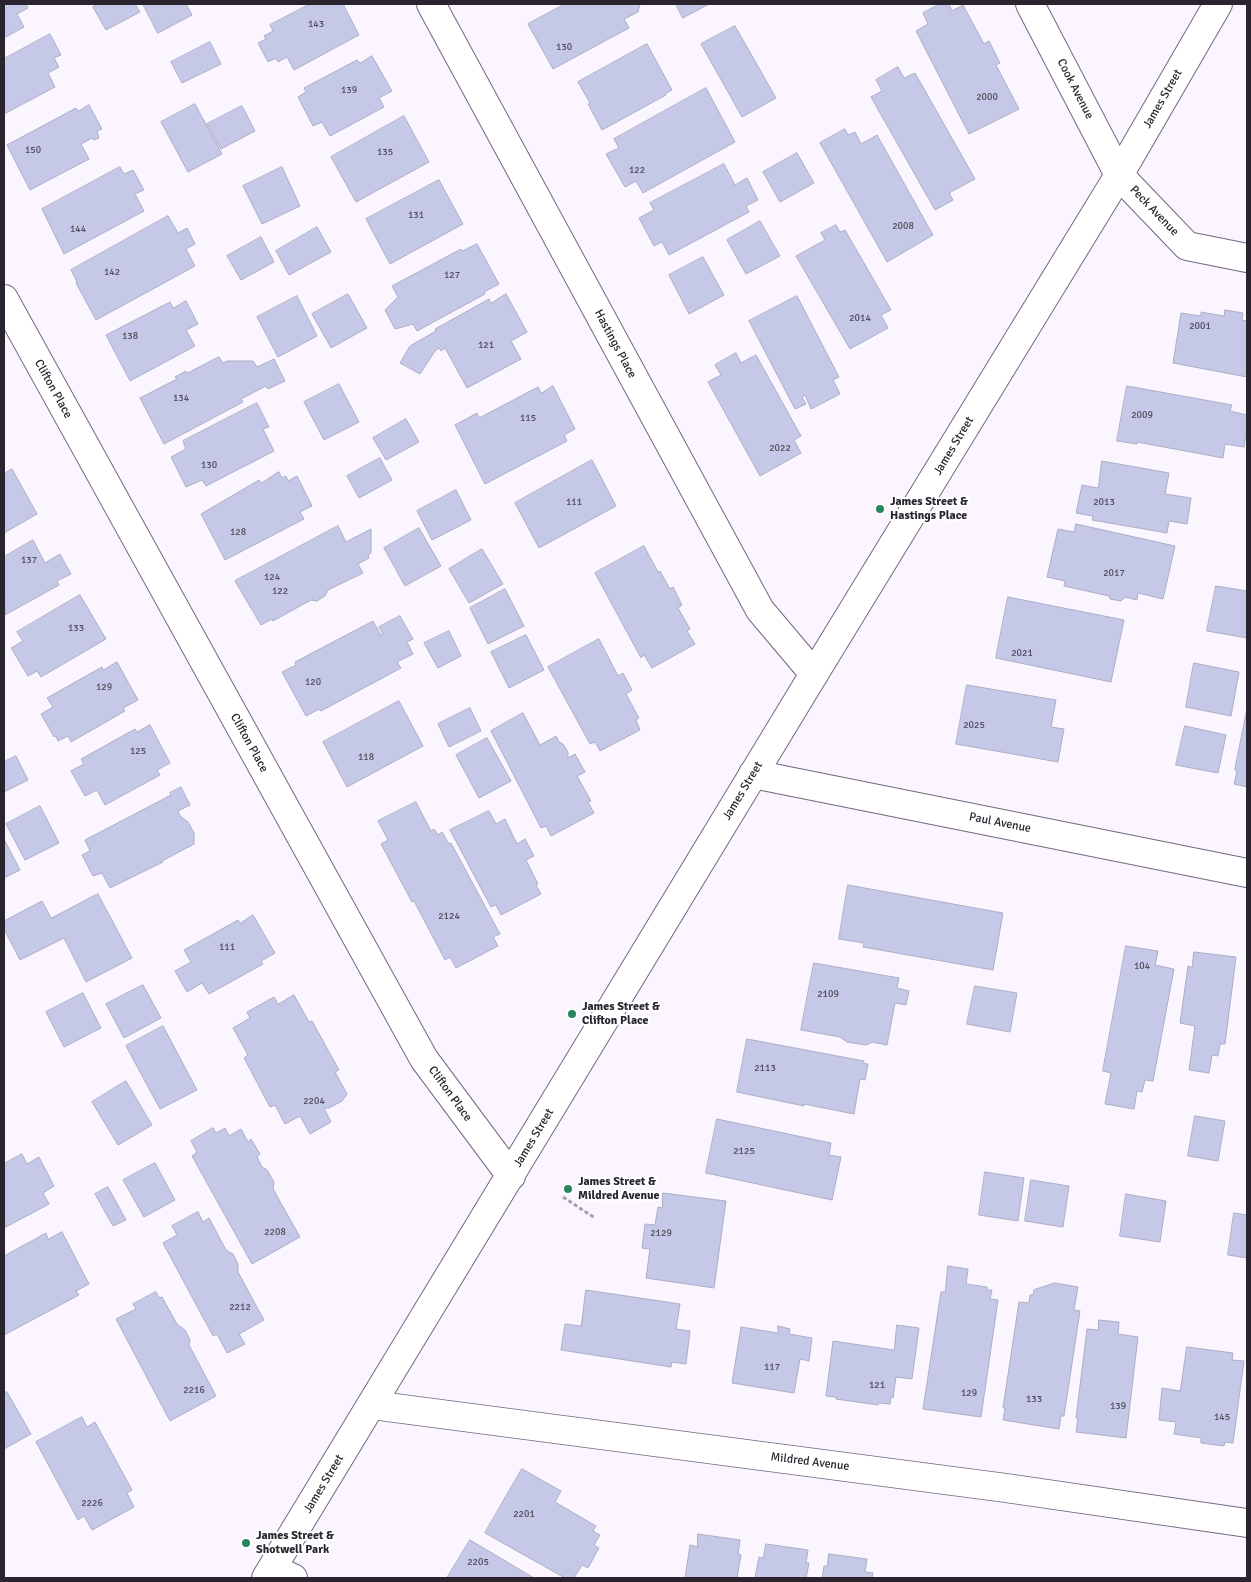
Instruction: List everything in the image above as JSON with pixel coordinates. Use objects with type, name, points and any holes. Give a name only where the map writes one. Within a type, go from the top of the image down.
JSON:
[{"type":"street","name":"Hastings Place","points":[[431,4],[760,610],[814,674]]},
{"type":"street","name":"Cook Avenue","points":[[1030,4],[1119,175]]},
{"type":"street","name":"James Street","points":[[277,1575],[372,1405],[753,774],[1119,175],[1218,4]]},
{"type":"street","name":"Peck Avenue","points":[[1119,175],[1186,246],[1247,258]]},
{"type":"street","name":"Clifton Place","points":[[4,299],[424,1059],[511,1176]]},
{"type":"street","name":"Paul Avenue","points":[[753,774],[1247,872]]},
{"type":"street","name":"Mildred Avenue","points":[[372,1405],[1006,1488],[1247,1523]]},
{"type":"path","points":[[563,1197],[595,1218]]},
{"type":"building","points":[[4,4],[26,4],[28,8],[17,14],[24,27],[4,38]]},
{"type":"building","points":[[99,4],[135,4],[140,12],[106,30],[93,7]]},
{"type":"building","points":[[143,4],[186,4],[192,15],[158,33]]},
{"type":"building","points":[[310,4],[343,4],[359,35],[294,70],[287,57],[278,62],[276,58],[268,62],[258,43],[266,39],[264,36],[273,31],[270,25]]},
{"type":"building","points":[[565,4],[640,4],[638,12],[624,19],[629,28],[553,69],[528,24]]},
{"type":"building","points":[[676,4],[709,4],[683,18]]},
{"type":"building","points":[[940,4],[949,4],[952,11],[963,5],[984,44],[989,41],[1000,63],[996,65],[1019,109],[969,134],[916,31],[928,24],[923,13]]},
{"type":"building","points":[[735,26],[776,98],[742,117],[701,44]]},
{"type":"building","points":[[50,34],[61,55],[54,58],[59,67],[48,73],[55,87],[4,114],[4,59]]},
{"type":"building","points":[[210,42],[221,64],[182,83],[171,62]]},
{"type":"building","points":[[647,44],[672,90],[602,130],[578,82]]},
{"type":"building","points":[[372,56],[392,91],[379,98],[384,107],[330,136],[322,122],[313,126],[298,97],[306,92],[304,88],[357,60],[360,63]]},
{"type":"building","points":[[898,67],[904,78],[915,73],[975,179],[949,193],[953,200],[935,210],[871,97],[882,91],[876,80]]},
{"type":"building","points":[[706,88],[735,142],[643,193],[636,181],[625,187],[606,154],[619,148],[614,139]]},
{"type":"building","points":[[195,104],[222,154],[188,172],[161,122]]},
{"type":"building","points":[[89,105],[102,129],[97,131],[99,138],[94,140],[92,138],[81,144],[89,159],[30,190],[7,145],[76,108],[78,111]]},
{"type":"building","points":[[242,106],[255,131],[221,149],[207,124]]},
{"type":"building","points":[[404,116],[429,162],[356,202],[331,157]]},
{"type":"building","points":[[845,129],[848,135],[855,132],[861,144],[877,135],[933,235],[887,262],[820,143]]},
{"type":"building","points":[[797,153],[814,183],[780,202],[763,172]]},
{"type":"building","points":[[724,164],[735,185],[747,178],[758,200],[746,206],[749,212],[669,255],[662,242],[654,246],[639,218],[654,210],[650,203]]},
{"type":"building","points":[[120,167],[124,174],[133,170],[144,190],[135,194],[144,211],[64,254],[42,209]]},
{"type":"building","points":[[282,167],[300,206],[262,224],[243,186]]},
{"type":"building","points":[[439,180],[463,224],[390,264],[366,219]]},
{"type":"building","points":[[168,216],[178,233],[187,228],[195,244],[186,249],[195,266],[96,320],[71,270]]},
{"type":"building","points":[[760,221],[780,256],[746,274],[727,240]]},
{"type":"building","points":[[836,225],[840,232],[845,230],[891,310],[881,315],[888,328],[850,349],[796,256],[825,240],[821,233]]},
{"type":"building","points":[[317,227],[331,252],[289,275],[276,251]]},
{"type":"building","points":[[261,237],[274,262],[241,280],[227,256]]},
{"type":"building","points":[[477,244],[499,284],[484,292],[485,294],[417,331],[413,324],[395,329],[385,310],[398,297],[392,286],[461,249],[462,251]]},
{"type":"building","points":[[703,257],[724,295],[689,314],[669,275]]},
{"type":"building","points":[[348,294],[367,328],[331,348],[312,314]]},
{"type":"building","points":[[506,294],[527,332],[511,341],[521,359],[467,388],[445,348],[441,351],[439,348],[435,351],[420,374],[400,363],[410,346],[436,331],[435,329],[489,299],[491,303]]},
{"type":"building","points":[[297,296],[317,336],[278,357],[257,317]]},
{"type":"building","points":[[797,296],[839,377],[833,380],[840,394],[811,409],[805,395],[802,397],[806,404],[795,409],[749,321]]},
{"type":"building","points":[[186,301],[198,324],[186,330],[195,346],[130,381],[106,335],[170,302],[173,308]]},
{"type":"building","points":[[1225,310],[1243,313],[1242,320],[1247,321],[1247,377],[1173,363],[1181,313],[1201,316],[1201,312],[1224,316]]},
{"type":"building","points":[[736,353],[741,363],[756,355],[801,436],[794,440],[801,453],[760,476],[708,382],[721,375],[715,365]]},
{"type":"building","points":[[219,357],[223,363],[227,361],[253,361],[257,367],[274,359],[285,381],[268,389],[266,386],[241,399],[243,402],[164,444],[140,398],[177,379],[175,377],[186,371],[187,373]]},
{"type":"building","points":[[339,384],[359,422],[324,440],[304,402]]},
{"type":"building","points":[[553,386],[575,429],[564,435],[567,441],[485,484],[455,425],[477,413],[479,418],[538,387],[541,393]]},
{"type":"building","points":[[1127,386],[1232,405],[1230,411],[1247,415],[1244,447],[1225,444],[1223,458],[1137,442],[1137,444],[1117,441]]},
{"type":"building","points":[[257,403],[269,427],[263,429],[274,451],[206,486],[202,480],[186,487],[171,457],[186,449],[183,441]]},
{"type":"building","points":[[406,419],[419,442],[386,460],[373,438]]},
{"type":"building","points":[[380,458],[392,480],[359,498],[347,476]]},
{"type":"building","points":[[592,460],[616,506],[539,548],[515,503]]},
{"type":"building","points":[[1102,461],[1169,473],[1165,494],[1191,498],[1187,524],[1169,521],[1167,533],[1092,520],[1093,516],[1076,513],[1082,485],[1098,488]]},
{"type":"building","points":[[12,469],[37,514],[4,533],[4,474]]},
{"type":"building","points":[[279,472],[282,478],[286,476],[288,481],[297,476],[312,506],[300,512],[304,519],[225,560],[201,514],[259,480],[261,483]]},
{"type":"building","points":[[456,490],[471,520],[432,540],[417,511]]},
{"type":"building","points":[[1076,524],[1175,546],[1163,599],[1138,593],[1137,600],[1125,597],[1121,601],[1110,599],[1109,596],[1064,586],[1065,581],[1047,577],[1058,529],[1074,532]]},
{"type":"building","points":[[338,526],[346,542],[371,529],[371,553],[368,555],[369,558],[358,564],[363,573],[328,590],[325,596],[317,601],[311,600],[273,621],[272,619],[261,625],[235,581]]},
{"type":"building","points":[[419,528],[441,566],[405,586],[384,548]]},
{"type":"building","points":[[33,540],[45,563],[60,554],[71,574],[57,581],[59,585],[5,615],[4,557]]},
{"type":"building","points":[[644,546],[670,589],[673,587],[682,605],[678,608],[690,629],[687,631],[695,644],[652,668],[644,655],[641,658],[595,573]]},
{"type":"building","points":[[482,549],[503,584],[469,603],[449,569]]},
{"type":"building","points":[[1216,586],[1247,591],[1247,638],[1207,631]]},
{"type":"building","points":[[505,589],[524,626],[488,644],[470,608]]},
{"type":"building","points":[[80,595],[106,639],[41,677],[37,671],[28,676],[11,648],[23,641],[17,632]]},
{"type":"building","points":[[1008,597],[1124,620],[1111,682],[996,658]]},
{"type":"building","points":[[400,616],[413,639],[407,642],[413,654],[397,662],[401,668],[321,711],[319,709],[306,716],[282,672],[296,665],[295,662],[373,621],[381,635],[383,634],[379,627]]},
{"type":"building","points":[[449,631],[461,656],[438,668],[424,643]]},
{"type":"building","points":[[526,635],[544,670],[509,688],[491,652]]},
{"type":"building","points":[[599,639],[618,676],[623,673],[632,690],[626,694],[639,718],[636,720],[640,730],[600,751],[595,742],[590,744],[548,667]]},
{"type":"building","points":[[117,662],[138,700],[123,708],[125,711],[71,742],[68,736],[58,741],[41,714],[53,707],[47,698],[102,667],[103,670]]},
{"type":"building","points":[[1194,663],[1239,672],[1231,716],[1186,707]]},
{"type":"building","points":[[967,685],[1056,700],[1051,727],[1064,729],[1058,762],[956,744]]},
{"type":"building","points":[[399,701],[423,746],[347,787],[323,742]]},
{"type":"building","points":[[470,708],[481,731],[449,747],[438,724]]},
{"type":"building","points":[[1247,709],[1247,787],[1234,784]]},
{"type":"building","points":[[523,713],[540,745],[556,736],[568,752],[568,758],[575,754],[585,772],[577,776],[591,801],[588,802],[594,813],[551,836],[546,826],[541,828],[491,731]]},
{"type":"building","points":[[150,725],[170,763],[157,770],[160,775],[105,805],[97,790],[85,796],[71,771],[84,764],[81,759],[135,729],[137,732]]},
{"type":"building","points":[[1185,726],[1226,735],[1218,773],[1176,765]]},
{"type":"building","points":[[487,738],[511,781],[479,798],[456,755]]},
{"type":"building","points":[[16,756],[28,780],[4,792],[4,762]]},
{"type":"building","points":[[181,787],[190,805],[178,811],[180,816],[188,822],[194,833],[194,844],[163,862],[110,888],[102,873],[93,876],[82,855],[90,851],[85,840],[171,795],[170,793]]},
{"type":"building","points":[[416,802],[431,831],[434,829],[438,835],[442,832],[449,844],[451,843],[500,934],[493,937],[498,946],[456,968],[450,957],[445,960],[381,844],[388,840],[378,821]]},
{"type":"building","points":[[40,806],[59,843],[25,860],[6,824]]},
{"type":"building","points":[[489,811],[496,824],[505,819],[517,844],[525,839],[534,856],[526,860],[541,894],[501,915],[496,905],[491,907],[450,830]]},
{"type":"building","points":[[4,839],[20,870],[4,878]]},
{"type":"building","points":[[848,885],[1003,913],[993,970],[863,947],[864,943],[839,939]]},
{"type":"building","points":[[98,894],[132,958],[86,982],[64,938],[20,960],[4,929],[4,921],[42,901],[51,918]]},
{"type":"building","points":[[253,915],[275,953],[261,961],[263,964],[209,994],[202,983],[187,992],[175,971],[191,962],[184,950],[238,920],[240,923]]},
{"type":"building","points":[[1126,946],[1158,951],[1155,965],[1174,969],[1153,1081],[1145,1080],[1142,1092],[1137,1091],[1134,1109],[1105,1104],[1111,1073],[1103,1071]]},
{"type":"building","points":[[1194,952],[1236,957],[1225,1044],[1220,1044],[1218,1056],[1212,1055],[1209,1073],[1189,1070],[1195,1026],[1180,1023],[1188,966],[1192,967]]},
{"type":"building","points":[[814,963],[899,978],[897,988],[909,991],[906,1005],[895,1003],[887,1045],[872,1042],[866,1045],[847,1042],[840,1037],[801,1030]]},
{"type":"building","points":[[143,985],[161,1018],[124,1038],[106,1004]]},
{"type":"building","points":[[975,986],[1017,993],[1010,1032],[967,1024]]},
{"type":"building","points":[[83,993],[101,1028],[64,1047],[46,1012]]},
{"type":"building","points":[[294,995],[309,1022],[312,1021],[339,1070],[335,1072],[347,1094],[342,1101],[329,1108],[324,1108],[331,1122],[310,1134],[300,1116],[285,1124],[275,1105],[270,1107],[244,1058],[248,1055],[233,1028],[250,1018],[247,1012],[274,997],[278,1004]]},
{"type":"building","points":[[163,1026],[197,1090],[160,1109],[126,1046]]},
{"type":"building","points":[[747,1039],[864,1061],[863,1063],[868,1064],[865,1080],[860,1079],[854,1114],[737,1092]]},
{"type":"building","points":[[126,1081],[152,1125],[118,1145],[92,1102]]},
{"type":"building","points":[[1195,1116],[1225,1121],[1218,1161],[1188,1156]]},
{"type":"building","points":[[717,1119],[831,1143],[829,1155],[841,1157],[832,1200],[706,1173]]},
{"type":"building","points":[[213,1128],[216,1133],[225,1128],[229,1136],[241,1129],[248,1142],[251,1139],[260,1154],[257,1157],[262,1167],[267,1170],[274,1182],[273,1189],[300,1237],[252,1264],[192,1156],[197,1152],[191,1141]]},
{"type":"building","points":[[22,1154],[27,1164],[39,1157],[54,1186],[43,1193],[49,1204],[4,1228],[4,1164]]},
{"type":"building","points":[[155,1163],[175,1200],[144,1217],[123,1180]]},
{"type":"building","points":[[985,1172],[1024,1178],[1018,1221],[979,1215]]},
{"type":"building","points":[[1031,1180],[1069,1186],[1063,1227],[1025,1221]]},
{"type":"building","points":[[108,1187],[126,1220],[113,1226],[95,1194]]},
{"type":"building","points":[[663,1193],[726,1201],[714,1288],[646,1278],[650,1249],[642,1248],[645,1224],[655,1225],[658,1207],[662,1208]]},
{"type":"building","points":[[1126,1194],[1166,1201],[1160,1242],[1120,1236]]},
{"type":"building","points":[[198,1212],[203,1222],[209,1218],[226,1250],[233,1254],[238,1264],[238,1272],[264,1320],[239,1334],[245,1344],[227,1353],[217,1334],[213,1336],[163,1243],[177,1235],[172,1226]]},
{"type":"building","points":[[1234,1213],[1247,1215],[1247,1258],[1228,1255]]},
{"type":"building","points":[[62,1232],[89,1284],[76,1291],[79,1295],[4,1335],[4,1256],[46,1233],[48,1239]]},
{"type":"building","points":[[948,1266],[968,1269],[966,1284],[987,1287],[987,1290],[992,1290],[990,1299],[998,1300],[981,1417],[923,1409],[941,1292],[945,1292]]},
{"type":"building","points":[[1055,1283],[1078,1287],[1074,1310],[1080,1311],[1064,1416],[1061,1416],[1059,1429],[1003,1420],[1005,1408],[1003,1408],[1019,1302],[1029,1303],[1030,1295],[1033,1295],[1034,1290]]},
{"type":"building","points":[[586,1290],[680,1304],[676,1329],[690,1331],[686,1364],[672,1362],[671,1367],[561,1350],[565,1324],[581,1326]]},
{"type":"building","points":[[156,1292],[159,1298],[162,1297],[177,1324],[185,1330],[190,1340],[189,1345],[216,1396],[170,1421],[116,1319],[136,1309],[133,1304]]},
{"type":"building","points":[[1099,1320],[1119,1322],[1118,1334],[1138,1337],[1126,1438],[1076,1432],[1087,1329],[1098,1330]]},
{"type":"building","points":[[897,1325],[919,1328],[912,1379],[896,1377],[893,1398],[891,1397],[890,1404],[879,1403],[878,1405],[826,1396],[833,1341],[894,1350]]},
{"type":"building","points":[[778,1326],[790,1329],[789,1334],[812,1338],[809,1361],[800,1359],[794,1393],[732,1383],[741,1327],[778,1333]]},
{"type":"building","points":[[1187,1347],[1233,1353],[1232,1360],[1244,1361],[1233,1443],[1225,1442],[1224,1446],[1201,1443],[1201,1438],[1174,1434],[1176,1422],[1159,1420],[1162,1388],[1180,1391]]},
{"type":"building","points":[[7,1392],[31,1434],[4,1449],[4,1393]]},
{"type":"building","points":[[82,1417],[87,1427],[95,1422],[132,1490],[127,1493],[134,1507],[92,1530],[84,1516],[78,1520],[36,1442]]},
{"type":"building","points":[[522,1469],[561,1491],[555,1502],[596,1526],[593,1531],[600,1535],[594,1545],[599,1548],[588,1568],[582,1565],[574,1578],[565,1578],[485,1533]]},
{"type":"building","points":[[698,1534],[740,1540],[738,1554],[741,1555],[737,1578],[685,1578],[690,1545],[697,1547]]},
{"type":"building","points":[[470,1540],[534,1578],[447,1578]]},
{"type":"building","points":[[766,1544],[808,1550],[806,1563],[809,1563],[806,1578],[755,1578],[759,1557],[763,1558]]},
{"type":"building","points":[[829,1554],[867,1559],[865,1572],[873,1573],[872,1578],[822,1578]]},
{"type":"place","name":"James Street & Hastings Place","points":[[880,509]]},
{"type":"place","name":"James Street & Clifton Place","points":[[572,1014]]},
{"type":"place","name":"James Street & Mildred Avenue","points":[[568,1189]]},
{"type":"place","name":"James Street & Shotwell Park","points":[[246,1543]]}]
